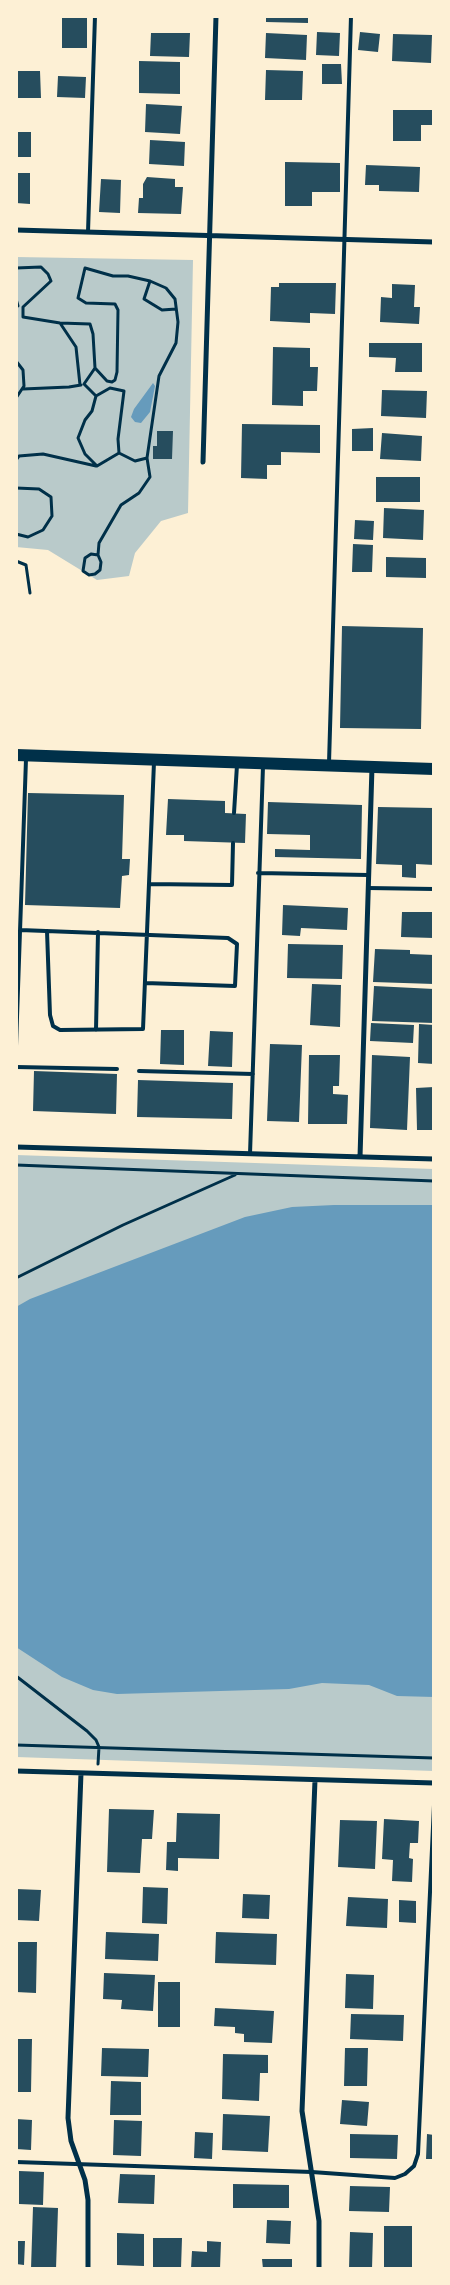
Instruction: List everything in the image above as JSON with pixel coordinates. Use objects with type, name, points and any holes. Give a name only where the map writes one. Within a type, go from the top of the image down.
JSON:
[{"type":"main road","points":[[21,755],[434,769]]},
{"type":"street","points":[[204,462],[216,16]]},
{"type":"street","points":[[16,230],[434,242]]},
{"type":"street","points":[[360,1157],[372,767]]},
{"type":"street","points":[[16,1147],[434,1160]]},
{"type":"street","points":[[16,1771],[434,1783]]},
{"type":"street","points":[[81,1773],[68,2118],[71,2141],[85,2180],[88,2200],[88,2269]]},
{"type":"street","points":[[315,1780],[302,2112],[319,2221],[319,2269]]},
{"type":"lane","points":[[88,232],[95,16]]},
{"type":"lane","points":[[329,766],[351,16]]},
{"type":"lane","points":[[16,1046],[20,930],[21,755]]},
{"type":"lane","points":[[47,931],[50,1015],[54,1026],[60,1030],[143,1029],[154,760]]},
{"type":"lane","points":[[234,813],[237,762]]},
{"type":"lane","points":[[250,1154],[263,763]]},
{"type":"lane","points":[[149,884],[232,885],[233,842]]},
{"type":"lane","points":[[258,873],[368,875]]},
{"type":"lane","points":[[368,888],[434,889]]},
{"type":"lane","points":[[20,930],[228,938],[237,944],[235,986],[145,983]]},
{"type":"lane","points":[[96,1030],[98,932]]},
{"type":"lane","points":[[16,1067],[117,1069]]},
{"type":"lane","points":[[138,1071],[252,1074]]},
{"type":"lane","points":[[16,2162],[312,2172],[395,2178],[405,2174],[414,2166],[418,2154],[434,1805]]},
{"type":"path","points":[[16,268],[41,267],[48,274],[51,281],[23,307],[23,317],[60,323],[90,324],[93,334],[95,368],[107,381],[112,382],[115,380],[118,360],[118,310],[115,304],[86,303],[78,298],[85,268],[113,276],[128,276],[150,281],[166,288],[175,299],[178,322],[176,343],[159,376],[147,458],[150,477],[139,493],[121,505],[99,543],[100,570],[95,574],[83,571],[86,558],[91,554],[98,555]]},
{"type":"path","points":[[150,281],[144,299],[162,310],[176,309]]},
{"type":"path","points":[[16,299],[18,306],[16,307]]},
{"type":"path","points":[[60,323],[76,347],[82,385],[96,396]]},
{"type":"path","points":[[16,361],[23,370],[23,389],[16,398]]},
{"type":"path","points":[[23,389],[70,388],[82,385],[95,368]]},
{"type":"path","points":[[97,466],[84,454],[78,438],[85,420],[92,411],[96,396],[110,388],[124,391],[118,439],[119,453]]},
{"type":"path","points":[[119,453],[135,461],[147,458]]},
{"type":"path","points":[[16,460],[20,456],[43,454],[97,466],[119,453]]},
{"type":"path","points":[[16,488],[39,489],[51,497],[52,516],[43,530],[28,537],[16,534]]},
{"type":"path","points":[[16,561],[26,565],[30,593]]},
{"type":"path","points":[[16,1165],[434,1181]]},
{"type":"path","points":[[16,1278],[114,1229],[236,1174]]},
{"type":"path","points":[[16,1676],[83,1726],[96,1740],[99,1747],[98,1773]]},
{"type":"path","points":[[16,1746],[434,1758]]},
{"type":"shaded area","points":[[16,257],[193,260],[188,513],[161,521],[135,553],[129,576],[97,580],[48,550],[16,547]]},
{"type":"shaded area","points":[[16,1155],[434,1169],[434,1771],[16,1757]]},
{"type":"water","points":[[153,383],[155,386],[150,412],[141,423],[135,422],[131,417],[134,409]]},
{"type":"water","points":[[434,1205],[434,1697],[397,1696],[369,1685],[322,1683],[289,1689],[117,1694],[93,1690],[62,1677],[16,1647],[16,1307],[30,1299],[245,1217],[292,1207]]},
{"type":"building","points":[[266,16],[308,16],[308,23],[266,22]]},
{"type":"building","points":[[62,17],[87,17],[87,48],[62,48]]},
{"type":"building","points":[[317,32],[340,33],[339,56],[316,55]]},
{"type":"building","points":[[360,32],[380,34],[378,52],[358,50]]},
{"type":"building","points":[[151,33],[190,33],[189,57],[150,56]]},
{"type":"building","points":[[266,33],[307,35],[306,60],[265,58]]},
{"type":"building","points":[[393,34],[432,35],[431,63],[392,61]]},
{"type":"building","points":[[139,61],[180,62],[180,94],[139,93]]},
{"type":"building","points":[[322,64],[341,64],[342,84],[322,84]]},
{"type":"building","points":[[266,70],[303,71],[302,100],[265,100]]},
{"type":"building","points":[[16,71],[40,71],[41,98],[16,98]]},
{"type":"building","points":[[58,76],[86,77],[85,98],[57,97]]},
{"type":"building","points":[[146,104],[182,106],[180,134],[145,132]]},
{"type":"building","points":[[393,110],[434,110],[434,125],[421,125],[421,141],[393,141]]},
{"type":"building","points":[[16,132],[31,132],[31,157],[16,157]]},
{"type":"building","points":[[150,140],[185,142],[184,166],[149,164]]},
{"type":"building","points":[[285,162],[340,163],[340,192],[312,192],[312,206],[285,206]]},
{"type":"building","points":[[366,165],[420,167],[419,192],[379,191],[379,185],[365,185]]},
{"type":"building","points":[[16,173],[30,173],[30,204],[16,203]]},
{"type":"building","points":[[147,177],[175,179],[175,187],[183,187],[181,214],[138,213],[139,198],[143,198],[143,184]]},
{"type":"building","points":[[101,179],[121,180],[120,213],[99,212]]},
{"type":"building","points":[[279,283],[336,283],[335,314],[310,313],[310,323],[270,321],[271,287],[279,287]]},
{"type":"building","points":[[392,284],[415,285],[414,307],[420,307],[419,324],[380,322],[381,297],[392,298]]},
{"type":"building","points":[[369,343],[422,343],[422,372],[395,372],[396,358],[369,357]]},
{"type":"building","points":[[273,347],[310,348],[310,367],[318,367],[317,391],[303,391],[303,406],[272,405]]},
{"type":"building","points":[[382,390],[427,391],[426,418],[381,416]]},
{"type":"building","points":[[242,424],[320,425],[320,453],[281,452],[281,465],[267,465],[267,479],[241,478]]},
{"type":"building","points":[[373,428],[373,451],[352,451],[352,429]]},
{"type":"building","points":[[157,431],[173,431],[172,459],[153,459],[153,446],[157,446]]},
{"type":"building","points":[[382,433],[422,436],[421,461],[380,459]]},
{"type":"building","points":[[376,477],[420,477],[420,502],[376,502]]},
{"type":"building","points":[[384,508],[424,510],[423,540],[383,538]]},
{"type":"building","points":[[355,520],[374,521],[373,540],[354,539]]},
{"type":"building","points":[[353,544],[373,545],[372,572],[352,572]]},
{"type":"building","points":[[386,557],[426,558],[426,578],[386,577]]},
{"type":"building","points":[[342,626],[423,628],[421,729],[340,728]]},
{"type":"building","points":[[28,793],[124,795],[122,859],[130,859],[129,875],[122,876],[120,908],[25,905]]},
{"type":"building","points":[[168,799],[225,801],[225,813],[246,814],[245,843],[184,841],[184,835],[166,835]]},
{"type":"building","points":[[268,802],[362,805],[361,859],[275,857],[275,849],[310,850],[310,835],[267,834]]},
{"type":"building","points":[[378,807],[434,808],[434,865],[416,864],[416,878],[402,877],[402,865],[376,864]]},
{"type":"building","points":[[283,905],[348,908],[347,930],[301,928],[300,936],[282,935]]},
{"type":"building","points":[[402,912],[434,912],[434,938],[401,937]]},
{"type":"building","points":[[288,944],[343,945],[342,979],[287,978]]},
{"type":"building","points":[[375,949],[410,950],[410,954],[434,955],[434,984],[373,982]]},
{"type":"building","points":[[312,984],[341,985],[340,1027],[310,1025]]},
{"type":"building","points":[[374,986],[434,989],[434,1023],[372,1021]]},
{"type":"building","points":[[371,1023],[414,1025],[413,1043],[370,1041]]},
{"type":"building","points":[[419,1024],[434,1025],[434,1064],[418,1063]]},
{"type":"building","points":[[161,1030],[184,1030],[184,1065],[160,1064]]},
{"type":"building","points":[[210,1031],[233,1032],[232,1067],[208,1066]]},
{"type":"building","points":[[270,1044],[302,1045],[299,1122],[267,1121]]},
{"type":"building","points":[[309,1055],[340,1055],[339,1086],[333,1086],[333,1094],[348,1095],[347,1124],[308,1124]]},
{"type":"building","points":[[372,1055],[410,1057],[407,1130],[370,1128]]},
{"type":"building","points":[[34,1071],[117,1074],[116,1114],[33,1111]]},
{"type":"building","points":[[138,1080],[233,1083],[232,1119],[137,1117]]},
{"type":"building","points":[[434,1087],[434,1130],[417,1130],[416,1088]]},
{"type":"building","points":[[109,1809],[154,1810],[152,1839],[142,1839],[140,1873],[107,1872]]},
{"type":"building","points":[[177,1813],[220,1814],[219,1859],[178,1858],[178,1871],[166,1870],[167,1842],[176,1842]]},
{"type":"building","points":[[384,1819],[419,1821],[418,1843],[410,1843],[409,1858],[413,1859],[412,1882],[392,1881],[393,1860],[382,1859]]},
{"type":"building","points":[[340,1820],[377,1821],[375,1869],[338,1867]]},
{"type":"building","points":[[143,1887],[168,1888],[167,1924],[142,1923]]},
{"type":"building","points":[[16,1889],[41,1890],[39,1921],[16,1920]]},
{"type":"building","points":[[243,1894],[270,1895],[269,1919],[242,1918]]},
{"type":"building","points":[[348,1897],[388,1899],[387,1928],[346,1926]]},
{"type":"building","points":[[399,1900],[416,1901],[416,1923],[399,1922]]},
{"type":"building","points":[[106,1932],[159,1934],[158,1961],[105,1959]]},
{"type":"building","points":[[216,1932],[277,1934],[276,1965],[215,1963]]},
{"type":"building","points":[[16,1942],[37,1942],[36,1993],[16,1992]]},
{"type":"building","points":[[104,1973],[155,1975],[153,2011],[121,2009],[122,2000],[103,1999]]},
{"type":"building","points":[[346,1974],[374,1975],[373,2009],[345,2008]]},
{"type":"building","points":[[158,1982],[180,1982],[180,2027],[158,2027]]},
{"type":"building","points":[[215,2008],[274,2011],[272,2043],[244,2042],[244,2034],[235,2033],[235,2027],[214,2026]]},
{"type":"building","points":[[351,2014],[404,2015],[403,2041],[350,2039]]},
{"type":"building","points":[[16,2039],[32,2039],[31,2092],[16,2092]]},
{"type":"building","points":[[102,2048],[149,2049],[148,2077],[101,2076]]},
{"type":"building","points":[[345,2048],[368,2048],[367,2086],[344,2086]]},
{"type":"building","points":[[223,2054],[268,2055],[268,2073],[260,2073],[259,2101],[222,2099]]},
{"type":"building","points":[[111,2081],[141,2082],[141,2115],[110,2115]]},
{"type":"building","points":[[342,2100],[369,2102],[367,2126],[340,2124]]},
{"type":"building","points":[[223,2114],[270,2116],[268,2152],[222,2150]]},
{"type":"building","points":[[16,2119],[32,2120],[31,2150],[16,2149]]},
{"type":"building","points":[[114,2120],[142,2121],[141,2156],[113,2155]]},
{"type":"building","points":[[195,2132],[213,2133],[212,2159],[194,2158]]},
{"type":"building","points":[[350,2134],[398,2135],[397,2159],[350,2158]]},
{"type":"building","points":[[427,2134],[434,2135],[434,2159],[426,2159]]},
{"type":"building","points":[[19,2171],[44,2172],[43,2205],[19,2204]]},
{"type":"building","points":[[120,2174],[155,2175],[154,2204],[118,2203]]},
{"type":"building","points":[[233,2184],[289,2185],[289,2208],[233,2208]]},
{"type":"building","points":[[350,2186],[390,2187],[389,2212],[349,2211]]},
{"type":"building","points":[[33,2207],[58,2208],[56,2269],[31,2269]]},
{"type":"building","points":[[267,2220],[291,2221],[290,2244],[266,2243]]},
{"type":"building","points":[[384,2226],[412,2226],[412,2269],[384,2269]]},
{"type":"building","points":[[350,2232],[373,2233],[372,2269],[349,2269]]},
{"type":"building","points":[[117,2233],[144,2234],[144,2266],[117,2265]]},
{"type":"building","points":[[153,2238],[182,2238],[181,2269],[153,2269]]},
{"type":"building","points":[[16,2241],[25,2241],[24,2265],[16,2264]]},
{"type":"building","points":[[207,2241],[221,2242],[220,2269],[191,2269],[192,2251],[207,2252]]},
{"type":"building","points":[[262,2259],[292,2259],[292,2269],[263,2269]]}]
